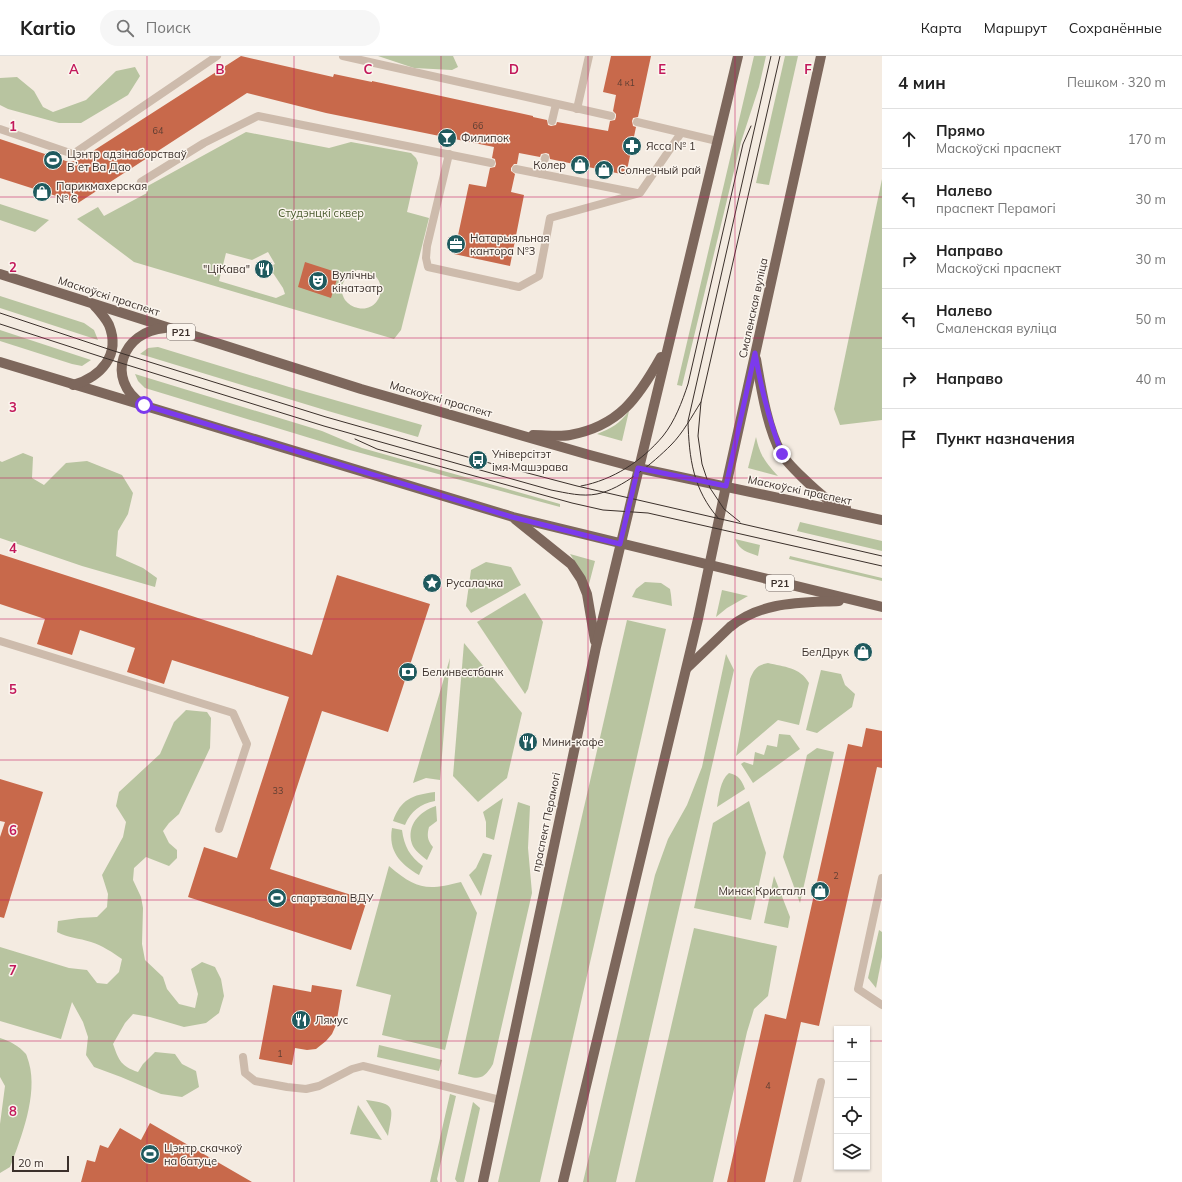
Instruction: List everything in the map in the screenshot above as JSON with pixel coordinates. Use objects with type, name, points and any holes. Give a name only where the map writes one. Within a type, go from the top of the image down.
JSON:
[{"type":"main road","points":[[638,468],[738,56]]},
{"type":"main road","name":"Смаленская вуліца","points":[[710,566],[726,486],[821,56]]},
{"type":"main road","name":"Маскоўскі праспект","points":[[0,274],[361,389],[638,468],[882,520]]},
{"type":"main road","points":[[73,385],[88,380],[100,371],[110,354],[112,344],[110,328],[103,314],[94,305]]},
{"type":"main road","points":[[153,409],[137,400],[130,393],[126,385],[122,367],[124,358],[127,349],[133,342],[148,331],[166,328],[175,330]]},
{"type":"main road","points":[[520,434],[569,435],[592,429],[606,423],[633,402],[652,375],[668,346]]},
{"type":"main road","points":[[755,353],[760,386],[772,430],[782,454],[801,476],[827,499],[866,517]]},
{"type":"main road","name":"Р21","points":[[0,362],[512,517],[882,607]]},
{"type":"main road","name":"праспект Перамогі","points":[[483,1182],[596,647],[638,468]]},
{"type":"main road","points":[[512,517],[571,564],[581,579],[587,594],[596,647]]},
{"type":"main road","points":[[563,1182],[687,668],[710,566]]},
{"type":"main road","points":[[687,668],[737,621],[758,610],[777,605],[851,600]]},
{"type":"lane","points":[[0,129],[73,154],[217,56]]},
{"type":"lane","points":[[343,56],[612,116]]},
{"type":"lane","points":[[577,109],[589,56]]},
{"type":"lane","points":[[552,121],[556,104]]},
{"type":"lane","points":[[141,182],[204,143],[258,116],[491,163]]},
{"type":"lane","points":[[637,122],[717,141]]},
{"type":"lane","points":[[450,154],[427,246],[426,258],[428,267],[519,287],[539,276],[550,218],[640,193],[681,133]]},
{"type":"lane","points":[[541,174],[545,158]]},
{"type":"lane","points":[[516,168],[640,193]]},
{"type":"lane","points":[[0,642],[233,713],[248,744],[219,828]]},
{"type":"lane","points":[[882,878],[858,989],[882,1005]]},
{"type":"lane","points":[[243,1057],[245,1073],[255,1081],[287,1087],[306,1089],[319,1086],[352,1069],[363,1066],[500,1100]]},
{"type":"lane","points":[[797,1182],[821,1082]]},
{"type":"green space","points":[[378,56],[453,56],[458,67],[452,70],[414,68]]},
{"type":"green space","points":[[754,56],[766,56],[759,87],[741,142],[682,386],[677,385]]},
{"type":"green space","points":[[785,56],[798,56],[769,185],[756,183]]},
{"type":"green space","points":[[135,67],[140,76],[128,95],[81,123],[59,123],[8,109],[0,105],[0,78],[17,77],[34,91],[43,107],[53,112],[86,100],[116,71]]},
{"type":"green space","name":"Студэнцкі сквер","points":[[246,132],[329,148],[351,142],[411,153],[416,158],[418,163],[407,212],[429,218],[401,330],[394,339],[134,262],[77,219],[98,207],[104,216],[147,193],[144,188]],"holes":[[[268,252],[275,264],[269,267],[283,288],[285,294],[276,298],[219,281],[226,253],[252,260]],[[357,270],[368,272],[376,277],[380,284],[381,291],[379,299],[374,305],[367,308],[352,306],[345,300],[343,295],[342,286],[346,278]]]},
{"type":"green space","points":[[882,179],[882,420],[840,425],[834,409]]},
{"type":"green space","points":[[0,204],[49,220],[35,232],[0,220]]},
{"type":"green space","points":[[0,296],[84,323],[94,330],[98,340],[0,308]]},
{"type":"green space","points":[[0,330],[91,360],[82,366],[72,364],[0,341]]},
{"type":"green space","points":[[158,347],[289,387],[422,425],[418,437],[140,354],[148,348]]},
{"type":"green space","points":[[135,374],[322,431],[362,448],[560,504],[560,507],[346,449],[145,388],[138,381]]},
{"type":"green space","points":[[629,411],[622,441],[597,434],[615,425]]},
{"type":"green space","points":[[756,437],[759,449],[764,458],[778,476],[748,468]]},
{"type":"green space","points":[[23,453],[33,457],[32,478],[44,485],[66,463],[87,461],[122,475],[133,493],[128,514],[118,531],[116,556],[143,568],[157,578],[155,587],[82,566],[0,538],[0,461],[2,462]]},
{"type":"green space","points":[[800,522],[882,541],[882,551],[797,531]]},
{"type":"green space","points":[[735,539],[760,545],[758,556],[742,549]]},
{"type":"green space","points":[[570,554],[595,561],[588,588],[582,573]]},
{"type":"green space","points":[[790,556],[882,578],[882,581],[789,559]]},
{"type":"green space","points":[[486,562],[511,567],[521,585],[471,613],[466,606],[471,570]]},
{"type":"green space","points":[[645,582],[661,583],[670,589],[672,606],[632,597],[636,589]]},
{"type":"green space","points":[[722,590],[748,596],[727,608],[716,617]]},
{"type":"green space","points":[[525,593],[543,622],[528,689],[525,694],[477,622]]},
{"type":"green space","points":[[627,620],[666,629],[540,1182],[498,1182]]},
{"type":"green space","points":[[464,643],[522,713],[507,778],[478,802],[453,776]]},
{"type":"green space","points":[[726,654],[734,670],[616,1182],[583,1182],[655,875],[668,839],[687,805],[702,767]]},
{"type":"green space","points":[[450,658],[440,780],[426,778],[413,783]]},
{"type":"green space","points":[[768,663],[791,668],[801,674],[809,683],[799,725],[778,720],[736,756],[750,679],[756,668]]},
{"type":"green space","points":[[821,670],[841,674],[845,685],[855,694],[852,707],[817,733],[806,730]]},
{"type":"green space","points":[[186,710],[207,712],[211,718],[210,748],[179,814],[163,831],[169,843],[177,850],[177,858],[169,866],[146,857],[134,868],[133,880],[141,897],[143,908],[142,944],[145,960],[163,977],[167,989],[179,1004],[195,1008],[198,994],[191,969],[202,962],[215,967],[221,979],[224,996],[219,1013],[206,1023],[184,1027],[150,1017],[133,1014],[125,1023],[113,1044],[121,1062],[138,1072],[143,1064],[155,1052],[175,1054],[182,1064],[196,1071],[199,1087],[182,1097],[161,1094],[94,1067],[86,1055],[88,1037],[83,1022],[72,1002],[61,1039],[0,1021],[0,947],[69,968],[87,970],[97,983],[107,984],[119,972],[122,959],[107,949],[95,944],[65,936],[57,932],[58,921],[97,917],[107,907],[108,894],[102,875],[123,837],[126,822],[116,806],[119,792],[160,754],[174,722]]},
{"type":"green space","points":[[779,734],[790,735],[800,749],[753,783],[741,764],[744,762],[753,765],[755,752],[764,755],[767,745],[777,747]]},
{"type":"green space","points":[[817,748],[834,752],[800,903],[783,857],[807,755]]},
{"type":"green space","points":[[729,773],[740,779],[745,789],[717,807],[722,784]]},
{"type":"green space","points":[[435,792],[435,801],[420,806],[413,812],[405,825],[393,821],[400,808],[408,799]]},
{"type":"green space","points":[[503,798],[494,840],[486,837],[486,822],[483,812]]},
{"type":"green space","points":[[749,801],[766,853],[751,920],[694,908],[713,823]]},
{"type":"green space","points":[[518,802],[530,806],[528,848],[532,893],[493,1064],[486,1074],[482,1077],[475,1078],[458,1074]]},
{"type":"green space","points":[[436,806],[437,821],[429,827],[428,833],[429,840],[433,847],[427,860],[418,853],[413,846],[411,831],[420,815]]},
{"type":"green space","points":[[392,828],[402,830],[408,851],[423,866],[419,875],[406,866],[397,856],[392,844]]},
{"type":"green space","points":[[483,853],[492,855],[481,896],[469,875],[476,868]]},
{"type":"green space","points":[[389,866],[398,874],[414,884],[422,886],[439,887],[461,882],[477,913],[445,1050],[382,1035],[391,995],[356,986]]},
{"type":"green space","points":[[774,876],[790,917],[788,928],[764,923]]},
{"type":"green space","points":[[694,928],[777,946],[768,996],[754,1009],[747,1032],[713,1182],[635,1182]]},
{"type":"green space","points":[[879,930],[882,932],[882,957],[876,988],[868,978]]},
{"type":"green space","points":[[0,1038],[14,1044],[26,1054],[31,1075],[31,1089],[27,1116],[10,1167],[0,1173],[0,1124],[5,1086],[0,1077]]},
{"type":"green space","points":[[379,1045],[442,1060],[439,1071],[377,1057]]},
{"type":"green space","points":[[450,1094],[456,1096],[437,1179],[438,1182],[430,1182]]},
{"type":"green space","points":[[366,1100],[383,1103],[390,1109],[391,1119],[388,1136]]},
{"type":"green space","points":[[473,1102],[480,1108],[464,1182],[457,1182],[455,1179]]},
{"type":"green space","points":[[358,1105],[382,1140],[350,1134]]},
{"type":"building","points":[[241,56],[333,77],[334,74],[372,81],[533,116],[547,120],[548,125],[551,126],[556,125],[557,122],[608,131],[610,121],[615,120],[616,117],[616,114],[613,111],[616,95],[603,92],[611,56],[651,56],[638,117],[633,118],[632,121],[633,126],[636,127],[626,175],[550,159],[549,154],[546,153],[541,154],[540,157],[519,153],[517,164],[514,164],[511,168],[511,171],[515,174],[511,192],[524,195],[510,266],[454,254],[469,184],[486,187],[490,168],[495,167],[496,164],[495,159],[492,158],[494,147],[326,113],[247,93],[78,203],[0,178],[0,139],[69,162],[79,160]]},
{"type":"building","name":"Вулічны кінатэатр","points":[[305,262],[339,273],[331,298],[298,287]]},
{"type":"building","points":[[0,554],[312,655],[337,575],[430,604],[388,732],[322,711],[270,869],[367,900],[351,950],[188,897],[204,847],[237,858],[289,697],[172,660],[164,684],[127,672],[135,648],[80,630],[72,655],[37,644],[45,619],[0,604]]},
{"type":"building","points":[[866,728],[882,731],[882,768],[877,767],[819,1026],[801,1022],[765,1182],[727,1182],[765,1014],[786,1019],[848,744],[862,747]]},
{"type":"building","points":[[0,779],[43,792],[4,918],[0,917],[0,837],[5,822],[0,821]]},
{"type":"building","name":"Лямус","points":[[273,985],[311,992],[312,985],[342,990],[336,1025],[332,1034],[316,1049],[307,1050],[295,1048],[292,1065],[259,1059]]},
{"type":"building","name":"Цэнтр скачкоў на батуце","points":[[150,1123],[252,1182],[81,1182],[87,1160],[95,1162],[100,1145],[108,1148],[120,1128],[141,1140]]},
{"type":"tram line","points":[[719,519],[703,497],[694,473],[691,461],[688,421],[771,56]]},
{"type":"tram line","points":[[740,522],[724,509],[710,488],[702,464],[698,436],[701,402],[780,56]]},
{"type":"tram line","points":[[581,486],[615,474],[646,454],[663,436],[678,411],[688,384],[743,144],[751,126]]},
{"type":"tram line","points":[[0,313],[111,350],[326,417],[478,460],[577,486],[882,556]]},
{"type":"tram line","points":[[0,324],[324,426],[551,490],[574,494],[591,495],[607,491],[617,487],[637,474],[664,452],[675,440],[701,402]]},
{"type":"tram line","points":[[355,439],[377,449],[572,503],[603,510],[648,513],[882,566]]},
{"type":"place","name":"Филипок","points":[[447,138]]},
{"type":"place","name":"Ясса № 1","points":[[632,146]]},
{"type":"place","name":"Цэнтр адзінаборстваў Вʼет Ва Дао","points":[[53,160]]},
{"type":"place","name":"Колер","points":[[580,165]]},
{"type":"place","name":"Солнечный рай","points":[[604,170]]},
{"type":"place","name":"Парикмахерская № 6","points":[[42,192]]},
{"type":"place","name":"Натарыяльная кантора №3","points":[[456,244]]},
{"type":"place","name":"\"ЦіКава\"","points":[[264,269]]},
{"type":"place","name":"Вулічны кінатэатр","points":[[318,281]]},
{"type":"place","name":"Універсітэт імя Машэрава","points":[[478,460]]},
{"type":"place","name":"Русалачка","points":[[432,583]]},
{"type":"place","name":"БелДрук","points":[[863,652]]},
{"type":"place","name":"Белинвестбанк","points":[[408,672]]},
{"type":"place","name":"Мини-кафе","points":[[528,742]]},
{"type":"place","name":"Минск Кристалл","points":[[820,891]]},
{"type":"place","name":"спартзала ВДУ","points":[[277,898]]},
{"type":"place","name":"Лямус","points":[[301,1020]]},
{"type":"place","name":"Цэнтр скачкоў на батуце","points":[[150,1154]]},
{"type":"route","points":[[144,405],[153,409],[512,517],[620,544],[638,468],[726,486],[755,353],[760,386],[772,430],[782,454]]}]
